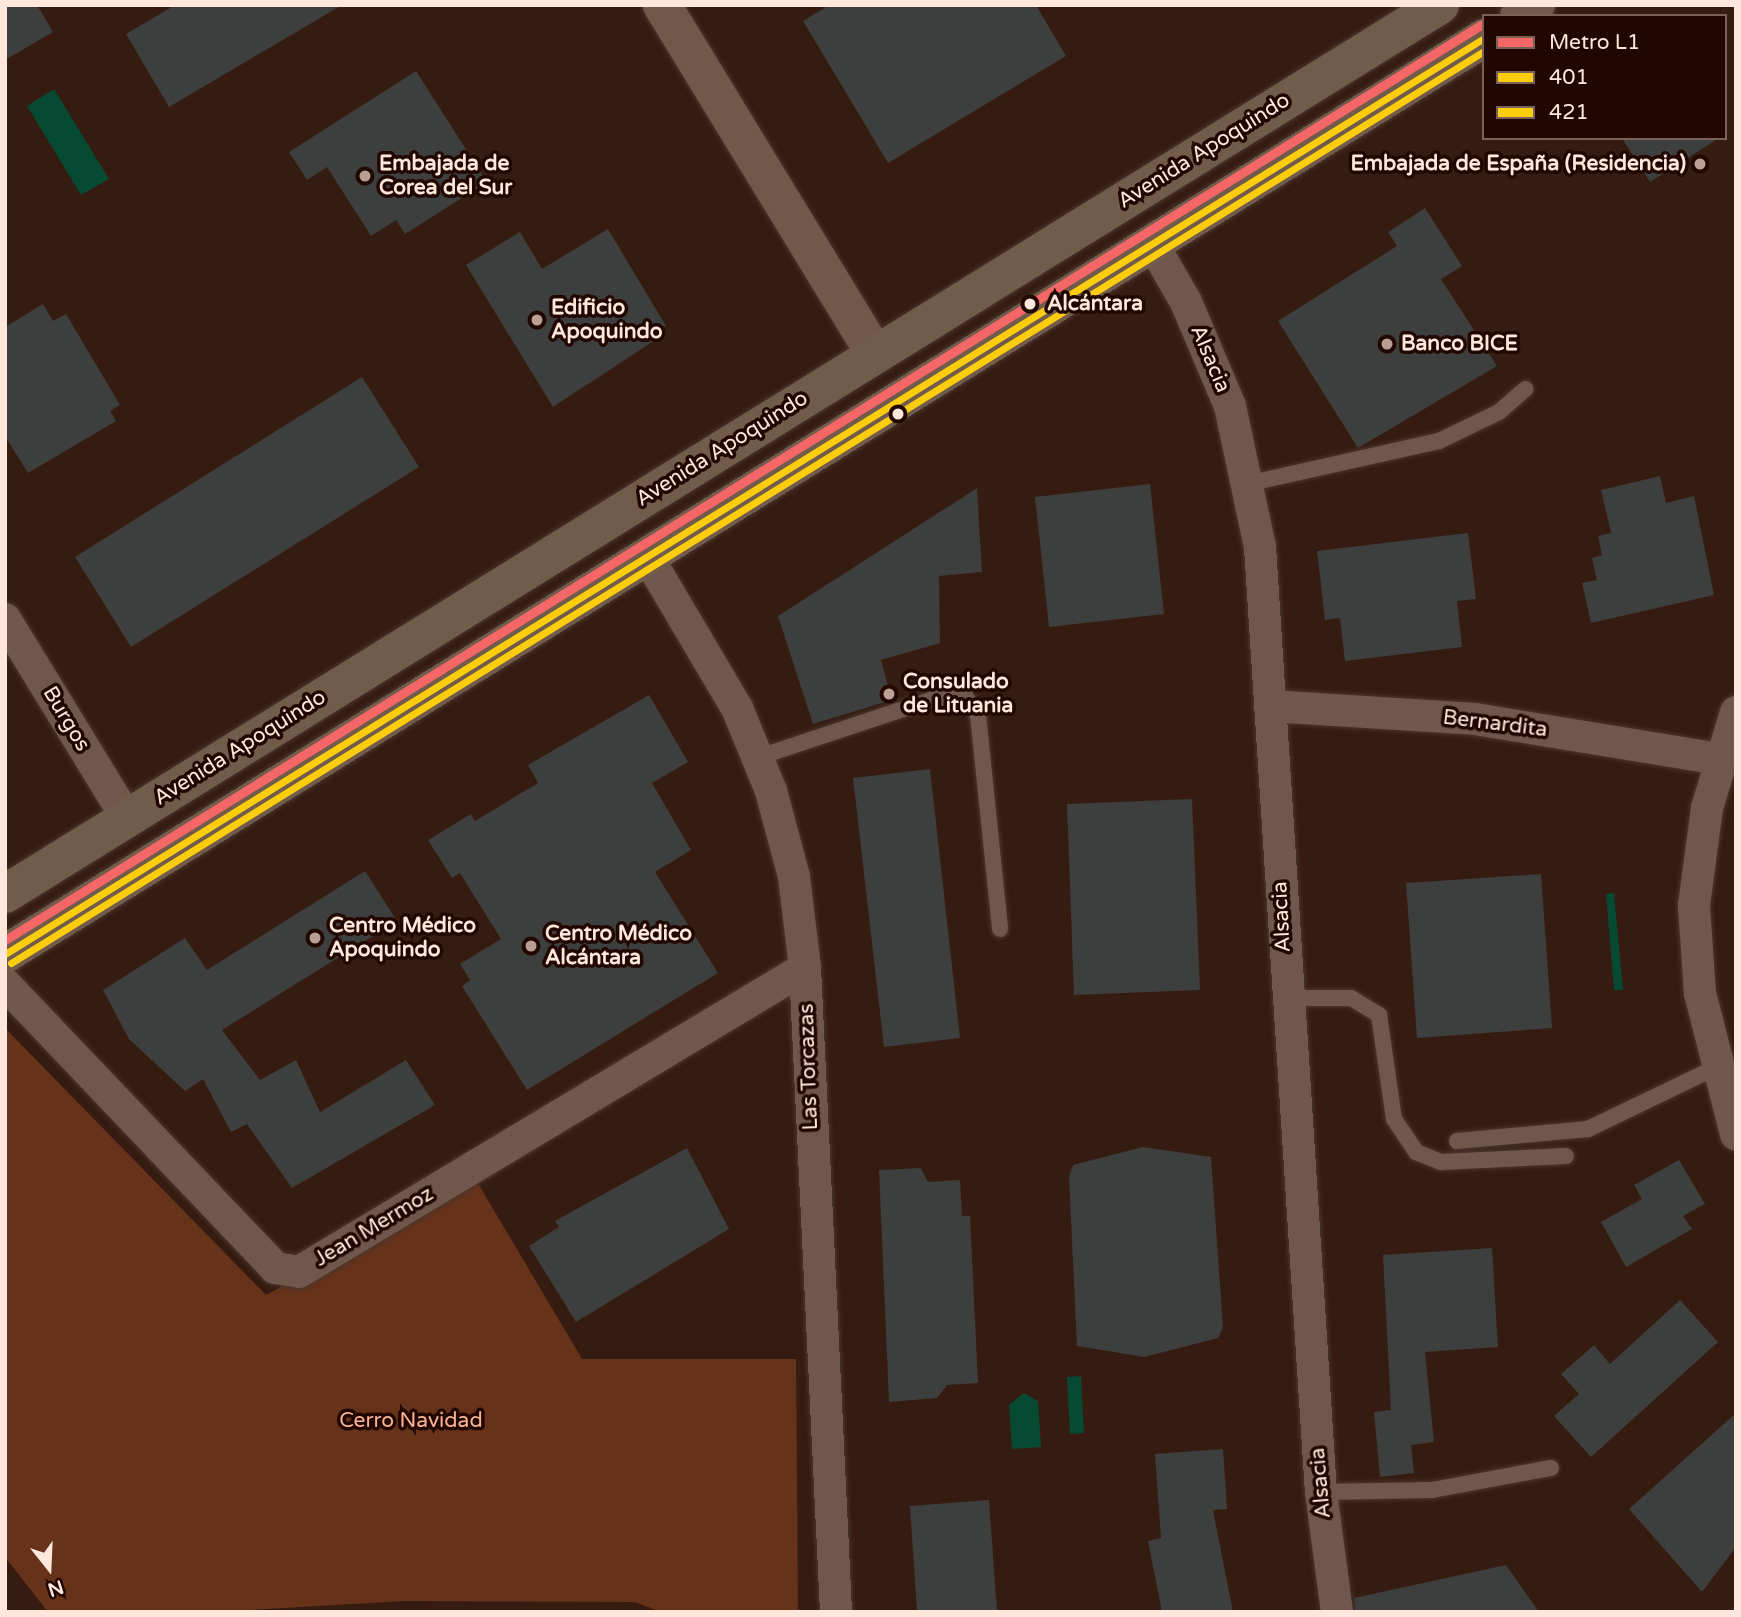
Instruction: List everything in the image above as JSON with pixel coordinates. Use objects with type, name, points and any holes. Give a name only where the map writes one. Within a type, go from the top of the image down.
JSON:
[{"type":"main road","name":"Avenida Apoquindo","points":[[5,894],[1440,5]]},
{"type":"main road","points":[[5,954],[1482,39]]},
{"type":"street","points":[[662,5],[875,354]]},
{"type":"street","name":"Alsacia","points":[[1152,243],[1214,362],[1251,483],[1270,706],[1321,1492],[1337,1612]]},
{"type":"street","name":"Las Torcazas","points":[[647,556],[721,678],[759,757],[794,877],[805,968],[836,1612]]},
{"type":"street","name":"Burgos","points":[[5,620],[127,818]]},
{"type":"street","name":"Bernardita","points":[[1270,706],[1475,719],[1718,759]]},
{"type":"street","points":[[1736,712],[1718,759],[1694,906],[1700,993],[1715,1068],[1736,1134]]},
{"type":"street","name":"Jean Mermoz","points":[[5,984],[275,1268],[299,1272],[805,968]]},
{"type":"lane","points":[[1251,483],[1439,441],[1499,412],[1525,389]]},
{"type":"lane","points":[[759,757],[936,698],[965,696],[978,715],[1000,929]]},
{"type":"lane","points":[[1287,999],[1351,998],[1379,1015],[1394,1119],[1416,1152],[1441,1162],[1566,1156]]},
{"type":"lane","points":[[1457,1141],[1597,1127],[1715,1068]]},
{"type":"lane","points":[[1321,1492],[1432,1490],[1551,1468]]},
{"type":"green space","name":"Cerro Navidad","points":[[5,1028],[266,1295],[476,1180],[582,1359],[796,1359],[798,1612],[661,1612],[635,1602],[404,1601],[215,1612],[48,1612],[5,1557]]},
{"type":"shaded area","points":[[54,89],[109,179],[81,195],[27,106]]},
{"type":"shaded area","points":[[1614,893],[1623,990],[1614,990],[1606,894]]},
{"type":"shaded area","points":[[1081,1376],[1084,1433],[1070,1434],[1067,1377]]},
{"type":"shaded area","points":[[1024,1393],[1038,1401],[1041,1447],[1012,1449],[1009,1405]]},
{"type":"building","points":[[5,5],[37,5],[53,32],[5,60]]},
{"type":"building","points":[[175,5],[342,5],[169,107],[126,34]]},
{"type":"building","points":[[829,5],[1036,5],[1066,56],[888,163],[803,21]]},
{"type":"building","points":[[416,71],[487,182],[405,234],[396,220],[371,236],[327,167],[307,180],[289,152]]},
{"type":"building","points":[[1623,140],[1716,140],[1650,182]]},
{"type":"building","name":"Banco BICE","points":[[1425,208],[1462,266],[1441,279],[1497,366],[1358,448],[1278,321],[1397,246],[1388,232]]},
{"type":"building","points":[[608,229],[666,326],[651,334],[655,340],[553,407],[466,265],[520,232],[542,269]]},
{"type":"building","points":[[43,304],[53,321],[66,314],[120,405],[110,411],[116,421],[28,473],[5,436],[5,327]]},
{"type":"building","points":[[362,377],[419,467],[131,647],[75,557]]},
{"type":"building","points":[[1660,476],[1666,503],[1694,496],[1714,595],[1591,623],[1582,583],[1597,580],[1592,558],[1602,555],[1598,536],[1611,533],[1601,490]]},
{"type":"building","points":[[1150,484],[1164,614],[1049,627],[1035,497]]},
{"type":"building","points":[[977,488],[982,572],[939,576],[940,643],[881,660],[892,700],[813,724],[778,616]]},
{"type":"building","points":[[1468,533],[1476,599],[1457,601],[1462,647],[1345,661],[1340,618],[1325,620],[1317,551]]},
{"type":"building","points":[[649,695],[688,762],[652,783],[691,850],[655,872],[718,973],[527,1090],[462,986],[470,980],[460,964],[501,939],[460,873],[452,878],[428,840],[471,814],[475,821],[538,783],[528,765]]},
{"type":"building","points":[[930,769],[960,1038],[884,1047],[853,778]]},
{"type":"building","points":[[1192,799],[1200,990],[1074,995],[1067,804]]},
{"type":"building","points":[[365,871],[397,921],[222,1030],[260,1080],[296,1060],[320,1112],[406,1060],[435,1105],[292,1188],[247,1124],[231,1132],[203,1079],[185,1091],[129,1039],[103,990],[185,938],[207,970]]},
{"type":"building","points":[[1541,874],[1552,1028],[1417,1038],[1406,883]]},
{"type":"building","points":[[1143,1147],[1211,1157],[1223,1327],[1218,1338],[1144,1357],[1077,1346],[1069,1177],[1073,1165]]},
{"type":"building","points":[[687,1148],[729,1229],[576,1322],[529,1246],[559,1227],[555,1221]]},
{"type":"building","points":[[1679,1160],[1705,1204],[1683,1216],[1692,1229],[1626,1267],[1601,1222],[1642,1199],[1634,1185]]},
{"type":"building","points":[[921,1168],[928,1182],[960,1180],[962,1216],[970,1216],[978,1383],[947,1385],[937,1398],[889,1402],[879,1170]]},
{"type":"building","points":[[1492,1248],[1498,1347],[1425,1352],[1434,1442],[1411,1445],[1414,1473],[1380,1477],[1374,1412],[1391,1410],[1383,1255]]},
{"type":"building","points":[[1680,1300],[1718,1342],[1591,1457],[1554,1416],[1579,1394],[1561,1374],[1594,1345],[1610,1364]]},
{"type":"building","points":[[1736,1413],[1736,1547],[1702,1592],[1629,1509]]},
{"type":"building","points":[[1223,1449],[1227,1509],[1213,1510],[1233,1612],[1162,1612],[1148,1541],[1161,1538],[1155,1454]]},
{"type":"building","points":[[989,1500],[997,1612],[917,1612],[910,1506]]},
{"type":"building","points":[[1506,1565],[1539,1612],[1355,1612],[1354,1598]]},
{"type":"metro line","name":"L1","points":[[5,940],[1482,24]]},
{"type":"transit line","name":"401","points":[[5,954],[1482,39]]},
{"type":"transit line","name":"421","points":[[11,963],[1482,52]]},
{"type":"place","name":"Embajada de España (Residencia)","points":[[1700,164]]},
{"type":"place","name":"Embajada de Corea del Sur","points":[[365,176]]},
{"type":"place","name":"Alcántara","points":[[1030,304]]},
{"type":"place","name":"Edificio Apoquindo","points":[[537,320]]},
{"type":"place","name":"Banco BICE","points":[[1387,344]]},
{"type":"place","name":"Consulado de Lituania","points":[[889,694]]},
{"type":"place","name":"Centro Médico Apoquindo","points":[[315,938]]},
{"type":"place","name":"Centro Médico Alcántara","points":[[531,946]]}]
